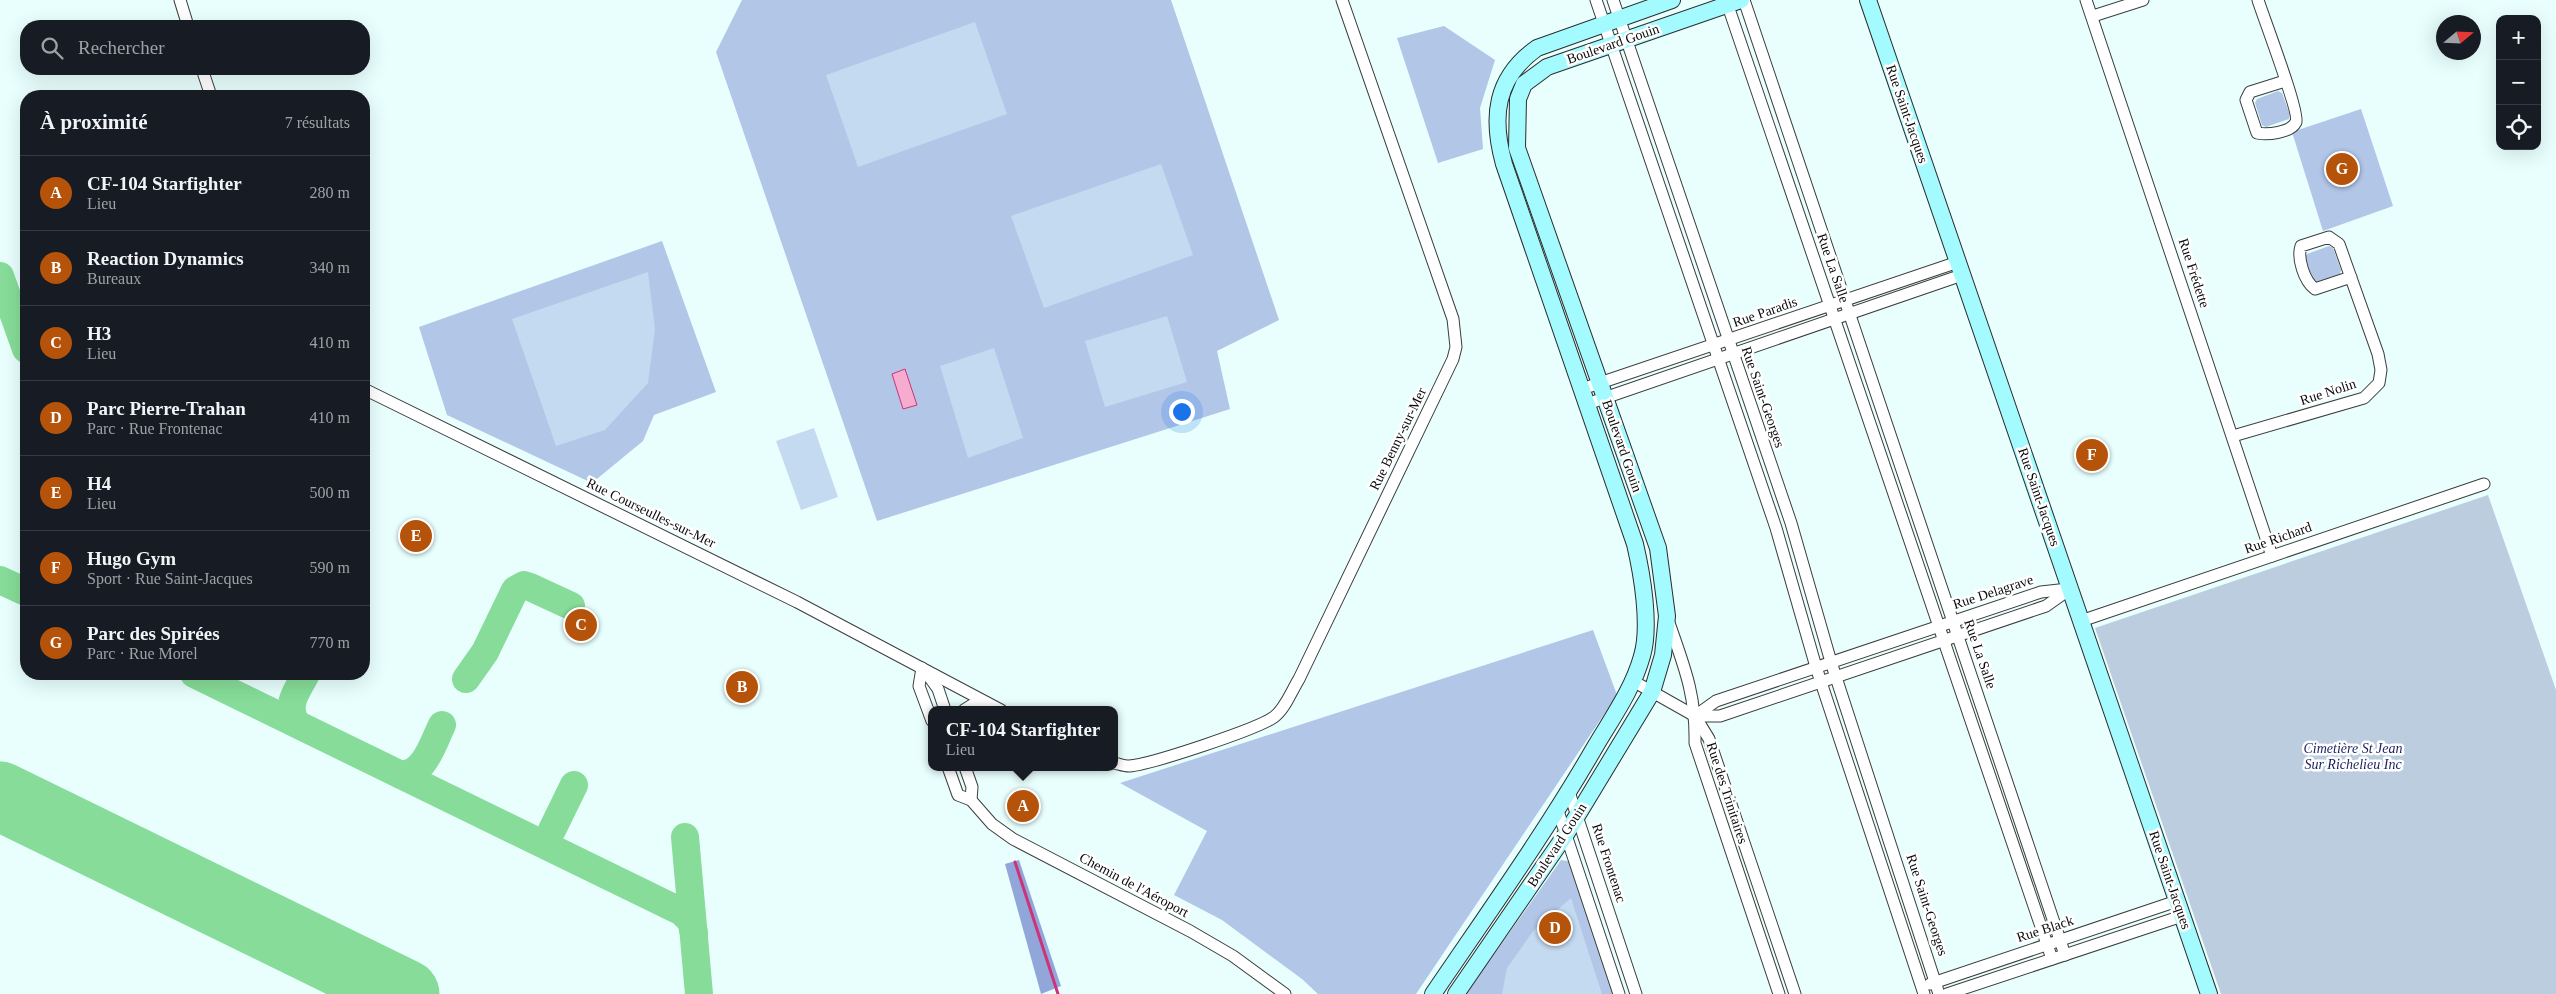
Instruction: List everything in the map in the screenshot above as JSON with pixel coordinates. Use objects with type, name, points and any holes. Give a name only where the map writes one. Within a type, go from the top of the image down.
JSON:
[{"type":"street","points":[[180,0],[186,20]]},
{"type":"street","name":"Rue Benny-sur-Mer","points":[[1118,764],[1127,766],[1145,763],[1238,733],[1272,718],[1281,711],[1299,679],[1453,359],[1456,347],[1453,319],[1342,0]]},
{"type":"street","name":"Rue Saint-Georges","points":[[1596,0],[1612,21],[1619,42],[1664,200],[1776,528],[1816,667],[1872,831],[1923,990]]},
{"type":"street","name":"Rue Saint-Georges","points":[[1613,0],[1612,21],[1678,195],[1791,523],[1830,662],[1939,994]]},
{"type":"street","name":"Boulevard Gouin","points":[[1433,994],[1558,811],[1633,681],[1643,655],[1645,613],[1643,576],[1635,544],[1510,182],[1499,145],[1498,114],[1503,88],[1520,60],[1537,48],[1672,0]]},
{"type":"street","name":"Rue Saint-Jacques","points":[[1868,0],[2209,994]]},
{"type":"street","name":"Rue Frédette","points":[[2086,0],[2093,16],[2272,556]]},
{"type":"street","points":[[2093,16],[2143,0]]},
{"type":"street","points":[[2258,0],[2297,116],[2296,123],[2291,128],[2266,135],[2257,133],[2246,100],[2250,92],[2285,81]]},
{"type":"street","name":"Boulevard Gouin","points":[[1456,994],[1578,816],[1652,692],[1663,655],[1667,616],[1658,548],[1517,148],[1516,113],[1518,99],[1524,84],[1548,67],[1735,1]]},
{"type":"street","name":"Rue La Salle","points":[[1735,1],[1796,151],[2065,955]]},
{"type":"street","name":"Rue La Salle","points":[[1735,1],[1780,156],[2052,959]]},
{"type":"street","points":[[204,75],[209,90]]},
{"type":"street","points":[[1498,114],[1516,113]]},
{"type":"street","points":[[1780,156],[1796,151]]},
{"type":"street","points":[[1510,182],[1527,175]]},
{"type":"street","points":[[1664,200],[1678,195]]},
{"type":"street","name":"Rue Nolin","points":[[2233,436],[2364,398],[2379,383],[2381,370],[2378,354],[2351,277],[2339,244],[2334,239],[2322,239],[2301,246],[2298,254],[2308,284],[2315,289],[2351,277]]},
{"type":"street","name":"Rue Paradis","points":[[1584,397],[1727,340],[1846,300],[1960,268]]},
{"type":"street","name":"Rue Paradis","points":[[1602,390],[1732,354],[1850,313],[1960,268]]},
{"type":"street","name":"Rue Courseulles-sur-Mer","points":[[370,392],[797,602],[922,668]]},
{"type":"street","points":[[1888,474],[1903,469]]},
{"type":"street","name":"Rue Richard","points":[[2081,621],[2484,484]]},
{"type":"street","points":[[1776,528],[1791,523]]},
{"type":"street","points":[[1635,544],[1654,538]]},
{"type":"street","points":[[1633,681],[1695,716],[1720,716],[2046,606],[2070,589]]},
{"type":"street","name":"Rue Delagrave","points":[[1695,716],[1716,701],[1830,662],[2041,592],[2070,589]]},
{"type":"street","name":"Rue des Trinitaires","points":[[1667,616],[1691,688],[1695,716],[1694,743],[1779,994]]},
{"type":"street","points":[[922,668],[993,706]]},
{"type":"street","points":[[922,668],[938,689],[944,706]]},
{"type":"street","points":[[922,668],[919,686],[928,710]]},
{"type":"street","points":[[969,706],[972,704],[987,703]]},
{"type":"street","name":"Rue des Trinitaires","points":[[1695,716],[1709,739],[1795,994]]},
{"type":"street","name":"Chemin de l'Aéroport","points":[[949,771],[958,795],[971,800],[992,824],[1013,839],[1219,948],[1265,978],[1285,994]]},
{"type":"street","points":[[966,771],[972,787],[971,800]]},
{"type":"street","points":[[1996,796],[2011,791]]},
{"type":"street","name":"Rue Frontenac","points":[[1569,792],[1636,994]]},
{"type":"street","points":[[1558,811],[1618,994]]},
{"type":"street","points":[[1872,831],[1885,826]]},
{"type":"street","points":[[2025,880],[2038,874]]},
{"type":"street","points":[[1740,879],[1754,875]]},
{"type":"street","points":[[1947,994],[2065,955],[2180,908]]},
{"type":"street","name":"Rue Black","points":[[1923,990],[1936,982],[2047,944],[2180,908]]},
{"type":"street","points":[[1604,949],[1620,944]]},
{"type":"shaded area","points":[[742,0],[1171,0],[1279,320],[1217,351],[1230,409],[877,521],[716,52]]},
{"type":"shaded area","points":[[975,22],[1007,114],[858,167],[826,75]]},
{"type":"shaded area","points":[[1444,26],[1495,60],[1480,108],[1483,149],[1438,163],[1397,38]]},
{"type":"shaded area","points":[[2278,91],[2282,93],[2290,115],[2289,119],[2266,127],[2262,125],[2255,103],[2257,99]]},
{"type":"shaded area","points":[[2361,109],[2393,206],[2323,231],[2292,132]]},
{"type":"shaded area","points":[[1161,164],[1193,255],[1044,308],[1011,216]]},
{"type":"shaded area","points":[[662,241],[716,392],[654,415],[643,441],[592,483],[447,415],[419,327]]},
{"type":"shaded area","points":[[2329,246],[2333,248],[2341,270],[2340,274],[2316,282],[2313,280],[2305,257],[2307,254]]},
{"type":"shaded area","points":[[648,272],[655,329],[648,383],[605,430],[556,446],[512,319]]},
{"type":"shaded area","points":[[1167,316],[1187,382],[1105,407],[1085,341]]},
{"type":"shaded area","points":[[994,348],[1023,438],[968,458],[940,366]]},
{"type":"shaded area","points":[[905,369],[917,405],[903,409],[892,374]]},
{"type":"shaded area","points":[[814,428],[838,497],[801,510],[776,441]]},
{"type":"shaded area","points":[[1593,630],[1617,695],[1416,994],[1318,994],[1302,979],[1222,920],[1174,895],[1207,831],[1120,783]]},
{"type":"shaded area","points":[[1019,860],[1061,986],[1041,994],[1005,864]]},
{"type":"shaded area","points":[[1561,860],[1578,863],[1617,994],[1466,994]]},
{"type":"shaded area","points":[[1571,898],[1602,994],[1502,994],[1507,968],[1534,930]]},
{"type":"green space","name":"Cimetière St Jean Sur Richelieu Inc","points":[[2488,495],[2556,690],[2556,994],[2221,994],[2095,628]]},
{"type":"waterway","points":[[1015,862],[1058,994]]},
{"type":"taxiway","points":[[0,276],[20,332]]},
{"type":"taxiway","points":[[0,580],[20,589]]},
{"type":"taxiway","points":[[466,679],[485,652],[515,590],[524,585],[571,606]]},
{"type":"taxiway","points":[[206,680],[682,912],[691,921],[694,933]]},
{"type":"taxiway","points":[[296,723],[292,704],[303,680]]},
{"type":"taxiway","points":[[401,775],[409,773],[422,763],[442,725]]},
{"type":"taxiway","points":[[552,830],[574,785]]},
{"type":"taxiway","points":[[685,837],[699,994]]},
{"type":"runway","points":[[0,796],[405,994]]},
{"type":"place","name":"Parc des Spirées","points":[[2342,169]]},
{"type":"place","name":"Hugo Gym","points":[[2092,455]]},
{"type":"place","name":"H4","points":[[416,536]]},
{"type":"place","name":"H3","points":[[581,625]]},
{"type":"place","name":"Reaction Dynamics","points":[[742,687]]},
{"type":"place","name":"CF-104 Starfighter","points":[[1023,806]]},
{"type":"place","name":"Parc Pierre-Trahan","points":[[1555,928]]}]
